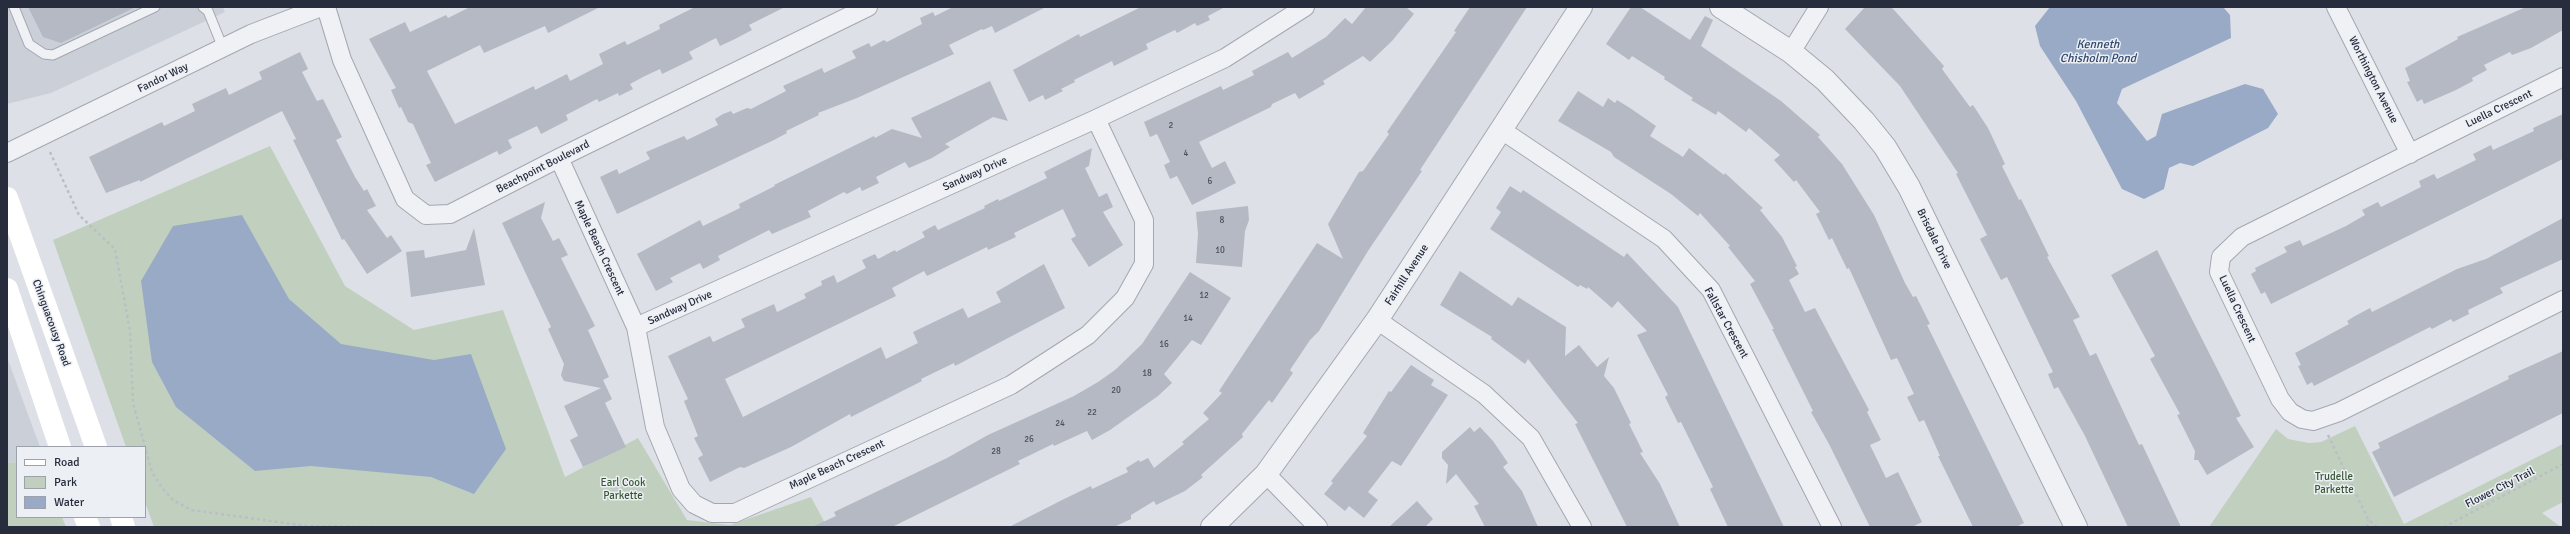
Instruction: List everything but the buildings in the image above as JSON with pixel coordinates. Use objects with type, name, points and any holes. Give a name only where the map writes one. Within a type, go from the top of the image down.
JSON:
[{"type":"main road","name":"Chinguacousy Road","points":[[7,198],[96,446]]},
{"type":"main road","points":[[7,289],[60,446]]},
{"type":"street","name":"Fandor Way","points":[[7,153],[43,137],[223,48],[321,7]]},
{"type":"street","name":"Beachpoint Boulevard","points":[[326,7],[342,60],[405,199],[426,215],[450,214],[559,158],[868,7]]},
{"type":"street","name":"Sandway Drive","points":[[636,327],[1096,119],[1225,58],[1305,7]]},
{"type":"street","name":"Fairhill Avenue","points":[[1212,527],[1266,474],[1377,320],[1500,129],[1581,7]]},
{"type":"street","name":"Brisdale Drive","points":[[1721,7],[1790,52],[1850,105],[1885,147],[1901,172],[2076,527]]},
{"type":"street","points":[[1790,52],[1819,7]]},
{"type":"street","name":"Worthington Avenue","points":[[2336,7],[2410,154]]},
{"type":"street","name":"Luella Crescent","points":[[2563,77],[2242,236],[2221,257],[2219,272],[2280,399],[2290,412],[2302,419],[2313,421],[2324,419],[2563,300]]},
{"type":"street","name":"Maple Beach Crescent","points":[[559,158],[636,327],[655,427],[681,489],[694,504],[712,513],[735,512],[1011,385],[1088,335],[1125,298],[1144,264],[1144,220],[1096,119]]},
{"type":"street","name":"Fallstar Crescent","points":[[1500,129],[1664,239],[1711,290],[1832,527]]},
{"type":"street","points":[[1377,320],[1484,394],[1531,438],[1582,527]]},
{"type":"street","points":[[1266,474],[1318,527]]},
{"type":"lane","points":[[14,7],[29,44],[44,54],[53,55],[155,7]]},
{"type":"lane","points":[[203,7],[208,11],[223,48]]},
{"type":"path","points":[[43,137],[79,215],[115,249],[130,331],[133,403],[145,446]]},
{"type":"path","points":[[2327,433],[2368,519],[2377,527]]},
{"type":"path","points":[[146,450],[152,472],[162,488],[173,500],[191,510],[307,526],[385,527]]},
{"type":"path","name":"Flower City Trail","points":[[2444,527],[2563,464]]},
{"type":"path","points":[[2367,527],[2368,519]]},
{"type":"shaded area","points":[[7,7],[223,7],[225,12],[51,93],[7,104]]},
{"type":"shaded area","points":[[7,357],[40,446],[16,446],[16,462],[7,463]]},
{"type":"green space","name":"Earl Cook Parkette","points":[[270,146],[345,286],[414,330],[503,310],[565,477],[638,438],[687,520],[730,525],[811,497],[827,527],[154,527],[146,505],[146,446],[126,446],[53,240]]},
{"type":"green space","name":"Trudelle Parkette","points":[[2355,426],[2404,524],[2563,444],[2563,502],[2542,513],[2561,527],[2209,527],[2276,429],[2288,439],[2309,443],[2321,442]]},
{"type":"green space","points":[[16,462],[16,518],[62,518],[66,527],[7,527],[7,463]]},
{"type":"water","name":"Kenneth Chisholm Pond","points":[[2050,7],[2223,7],[2230,15],[2231,38],[2122,89],[2117,103],[2147,141],[2156,136],[2162,114],[2245,84],[2263,89],[2278,114],[2268,128],[2193,166],[2180,163],[2169,168],[2164,189],[2144,199],[2122,189],[2076,101],[2040,46],[2035,26]]},
{"type":"water","points":[[242,215],[289,299],[341,344],[434,360],[471,354],[506,449],[474,494],[431,477],[311,466],[255,471],[176,407],[152,362],[141,281],[173,226]]}]
